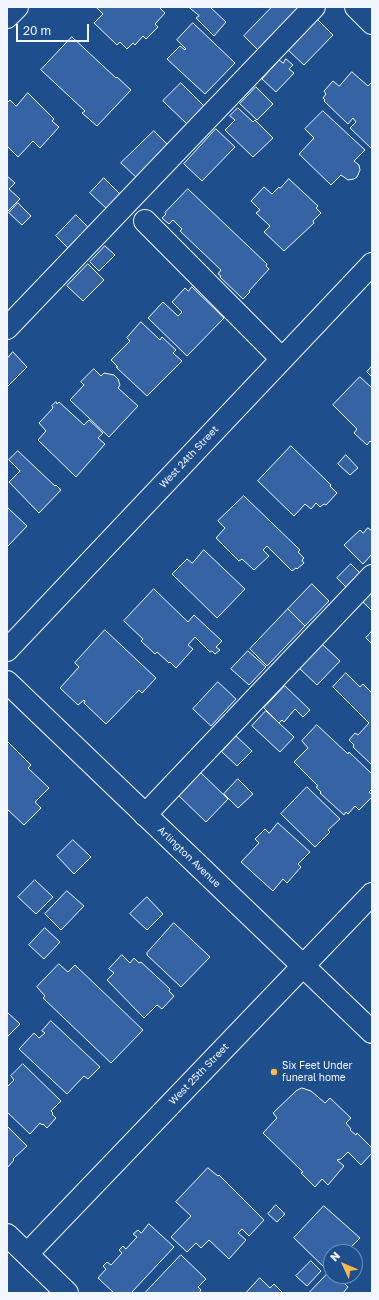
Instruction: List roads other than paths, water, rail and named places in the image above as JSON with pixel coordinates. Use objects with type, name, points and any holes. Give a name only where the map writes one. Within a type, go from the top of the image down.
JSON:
[{"type":"street","points":[[7,17],[17,7]]},
{"type":"street","points":[[7,328],[314,7]]},
{"type":"street","points":[[356,7],[372,23]]},
{"type":"street","points":[[146,221],[282,359]]},
{"type":"street","name":"West 24th Street","points":[[7,650],[372,264]]},
{"type":"street","points":[[146,815],[372,576]]},
{"type":"street","name":"Arlington Avenue","points":[[7,682],[372,1032]]},
{"type":"street","name":"West 25th Street","points":[[27,1254],[372,894]]},
{"type":"street","points":[[7,1235],[67,1293]]},
{"type":"place","name":"Six Feet Under funeral home","points":[[274,1072]]}]
